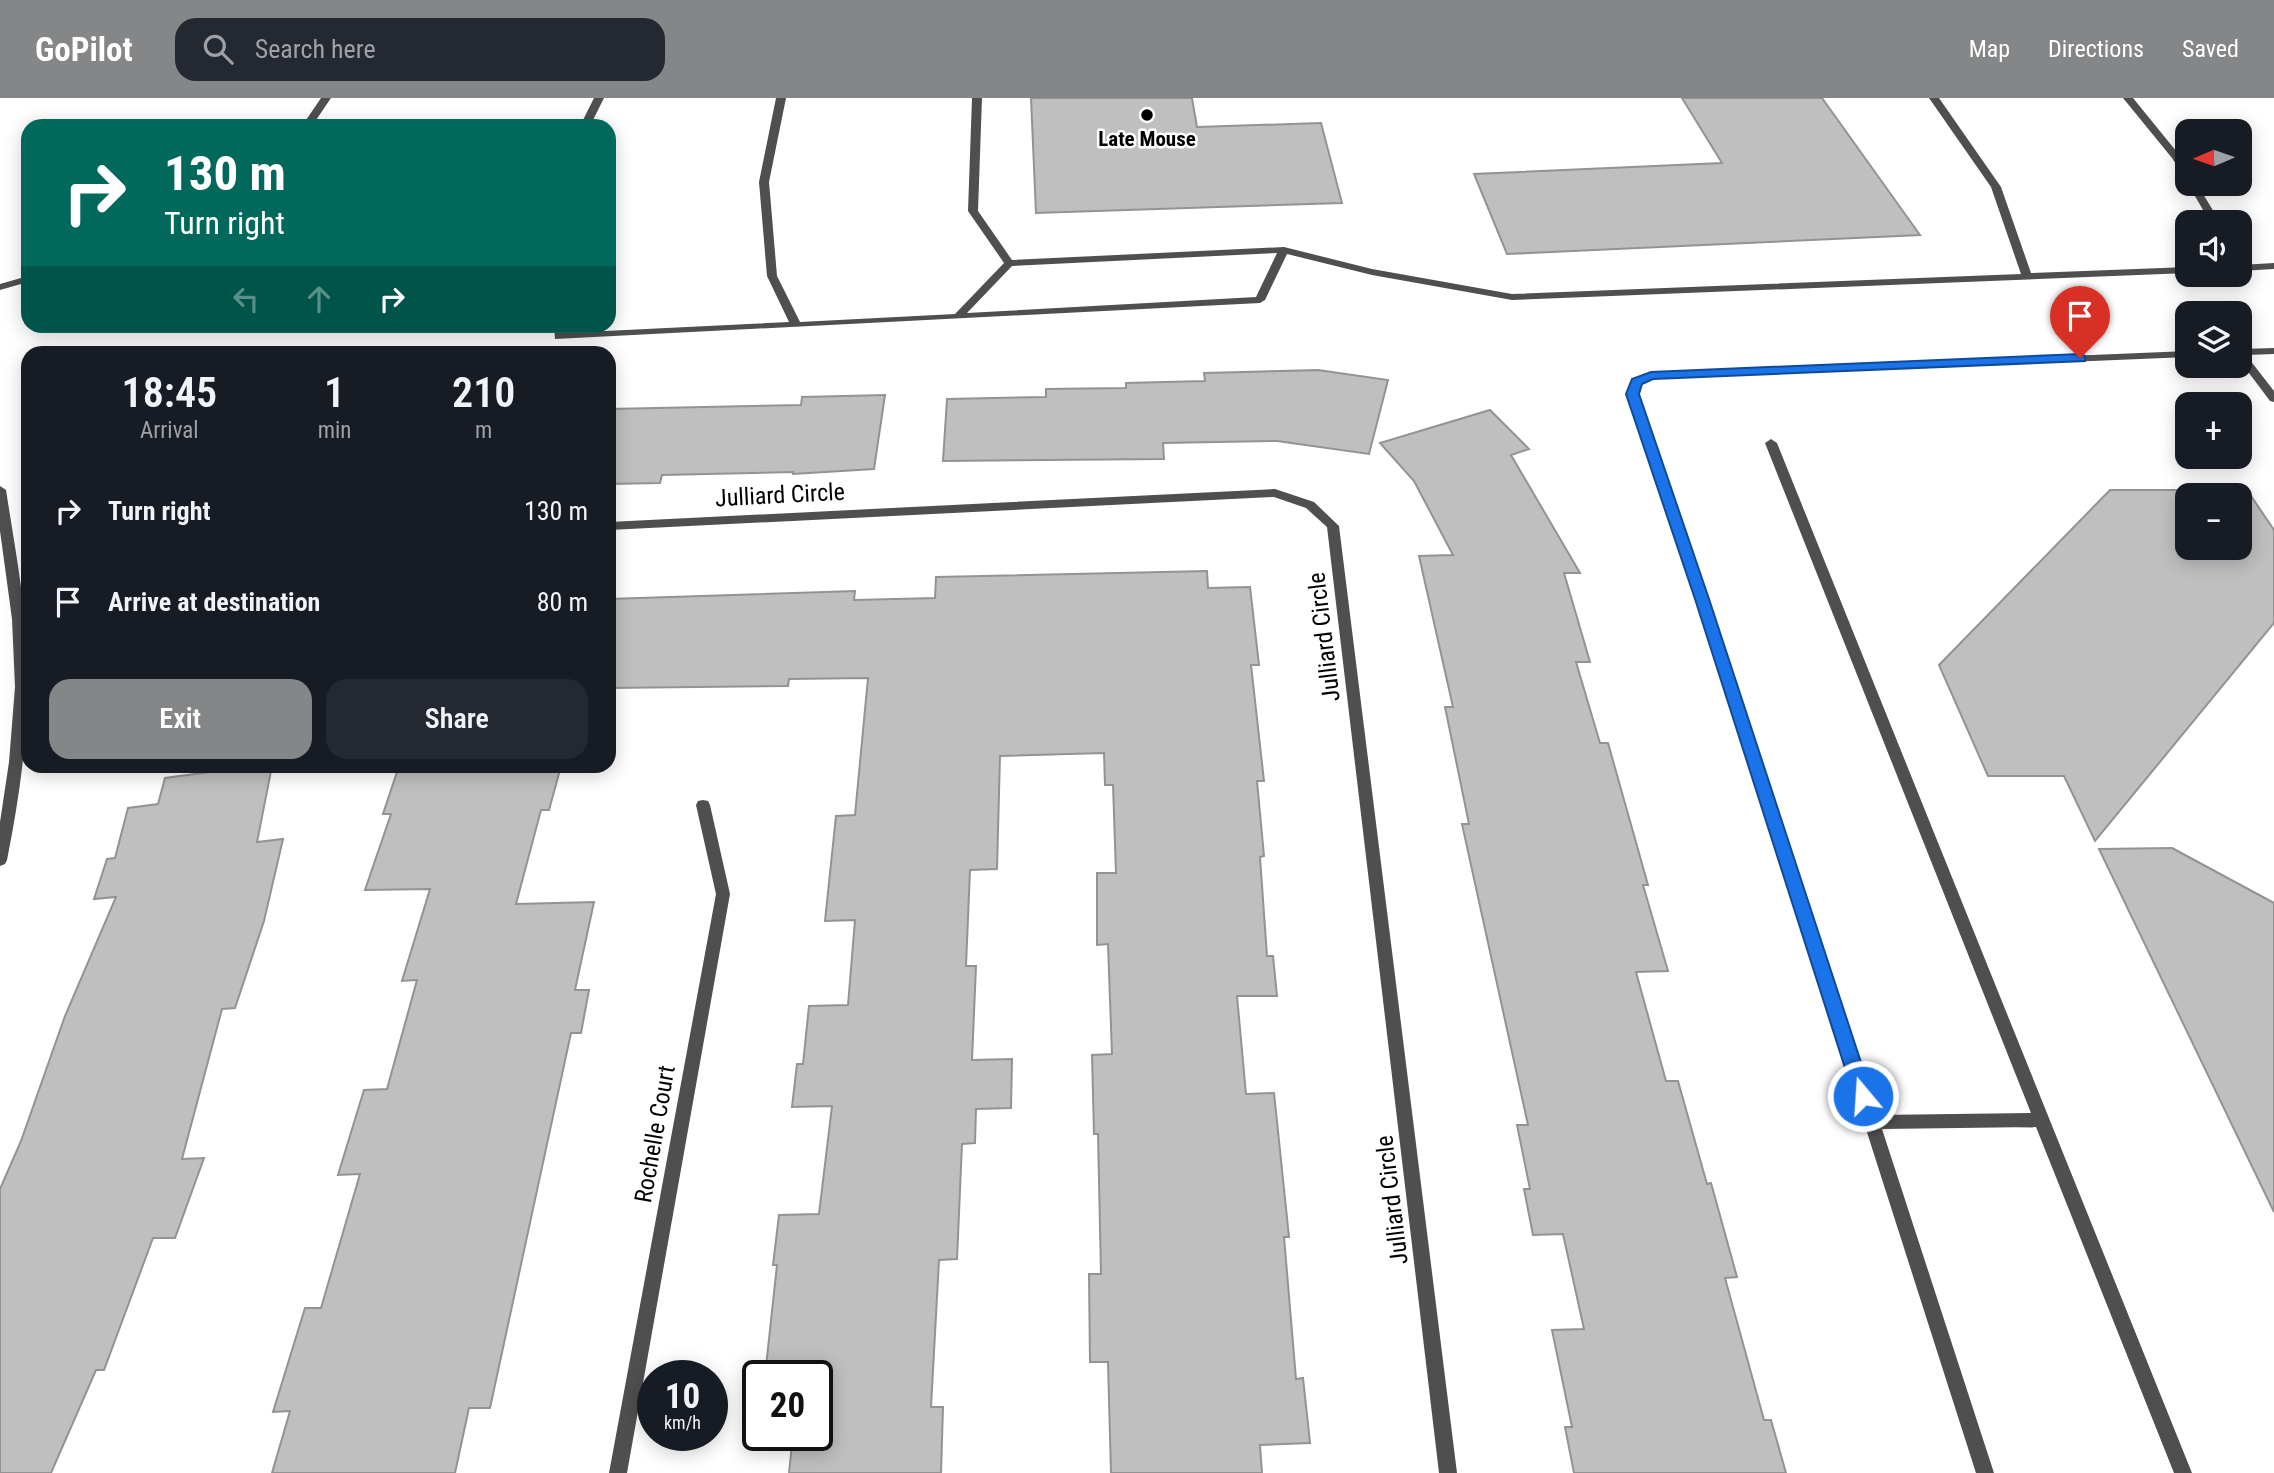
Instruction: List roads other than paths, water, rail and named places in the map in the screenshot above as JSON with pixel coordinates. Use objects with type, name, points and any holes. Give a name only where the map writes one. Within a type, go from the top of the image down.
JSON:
[{"type":"street","points":[[312,119],[326,98]]},
{"type":"street","points":[[588,119],[599,98]]},
{"type":"street","points":[[781,98],[764,182],[772,276],[796,325]]},
{"type":"street","points":[[977,98],[973,211],[1009,263]]},
{"type":"street","points":[[1934,98],[1996,187],[2027,276]]},
{"type":"street","points":[[2128,98],[2175,156]]},
{"type":"street","points":[[958,317],[1009,263],[1284,250],[1372,272],[1512,296],[2175,270]]},
{"type":"street","points":[[559,333],[559,337],[1259,300],[1284,250]]},
{"type":"street","points":[[2252,266],[2274,266]]},
{"type":"street","points":[[0,287],[21,281]]},
{"type":"street","points":[[2252,352],[2274,351]]},
{"type":"street","points":[[1985,1473],[1702,599],[1632,394],[1637,382],[1651,376],[2175,355]]},
{"type":"street","points":[[2252,369],[2274,399]]},
{"type":"street","points":[[1771,443],[2183,1473]]},
{"type":"street","points":[[0,491],[21,598]]},
{"type":"street","name":"Julliard Circle","points":[[616,526],[1275,493],[1310,505],[1333,526],[1448,1473]]},
{"type":"street","points":[[0,860],[12,802],[19,730],[21,663]]},
{"type":"street","name":"Rochelle Court","points":[[618,1473],[723,894],[703,805]]},
{"type":"street","points":[[1871,1122],[2042,1120]]},
{"type":"place","name":"Late Mouse","points":[[1147,115]]}]
